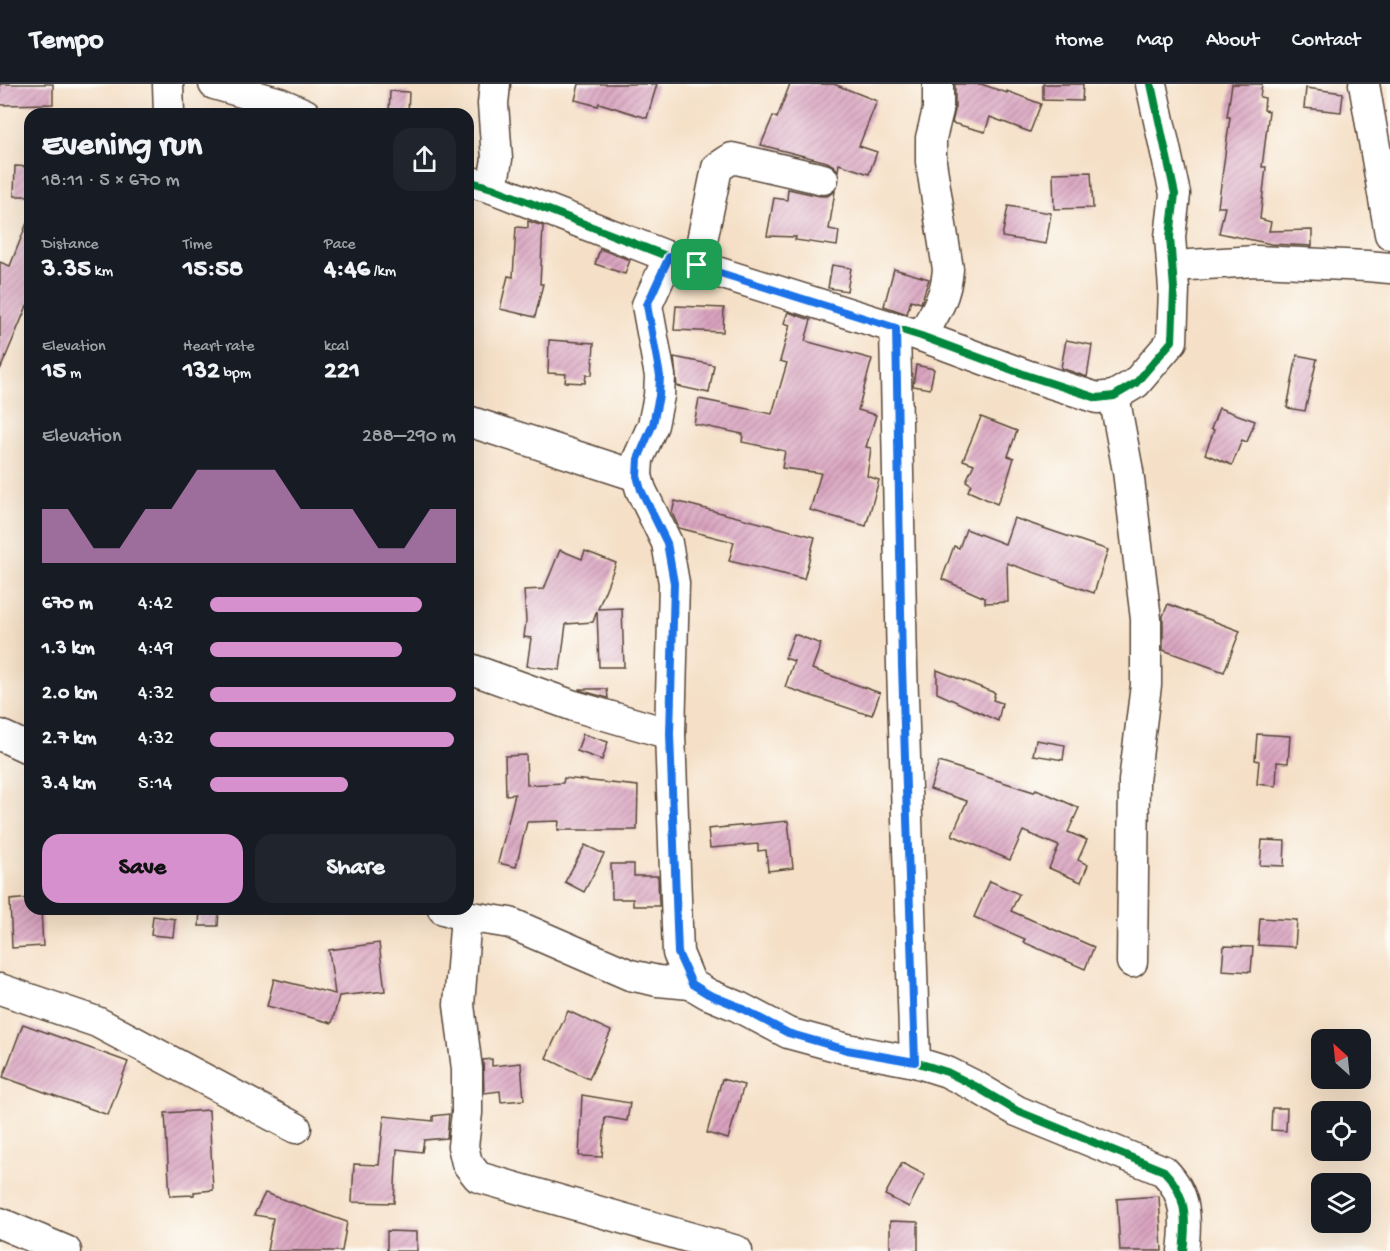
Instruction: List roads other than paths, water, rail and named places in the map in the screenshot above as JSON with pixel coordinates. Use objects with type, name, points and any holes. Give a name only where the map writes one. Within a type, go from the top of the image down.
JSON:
[{"type":"street","points":[[168,84],[170,108]]},
{"type":"street","points":[[214,84],[291,108]]},
{"type":"street","points":[[495,84],[493,104],[497,159],[480,185],[683,261],[908,332],[1097,398],[1114,396],[1136,383],[1172,341],[1173,266],[1170,237],[1175,194],[1151,84]]},
{"type":"street","points":[[915,1062],[902,666],[908,332],[941,303],[948,269],[931,162],[932,138],[938,110],[938,84]]},
{"type":"street","points":[[1364,84],[1390,234]]},
{"type":"street","points":[[692,984],[678,953],[670,734],[673,574],[667,543],[641,490],[637,476],[638,459],[653,424],[659,396],[660,376],[647,305],[683,261],[717,168],[724,162],[732,159],[823,179]]},
{"type":"street","points":[[1173,266],[1256,261],[1390,268]]},
{"type":"street","points":[[1114,396],[1128,471],[1146,619],[1146,685],[1134,781],[1132,962]]},
{"type":"street","points":[[474,423],[637,476]]},
{"type":"street","points":[[474,670],[574,706],[670,734]]},
{"type":"street","points":[[0,735],[24,745]]},
{"type":"street","points":[[455,915],[459,1005],[467,1068],[467,1113],[463,1146],[467,1163],[478,1177],[737,1251]]},
{"type":"street","points":[[466,915],[510,923],[630,975],[658,981],[692,984],[788,1033],[847,1050],[915,1062],[947,1072],[1017,1111],[1164,1171],[1175,1182],[1183,1202],[1185,1236],[1183,1251]]},
{"type":"street","points":[[0,989],[96,1022],[296,1128]]},
{"type":"street","points":[[0,1223],[66,1251]]}]
